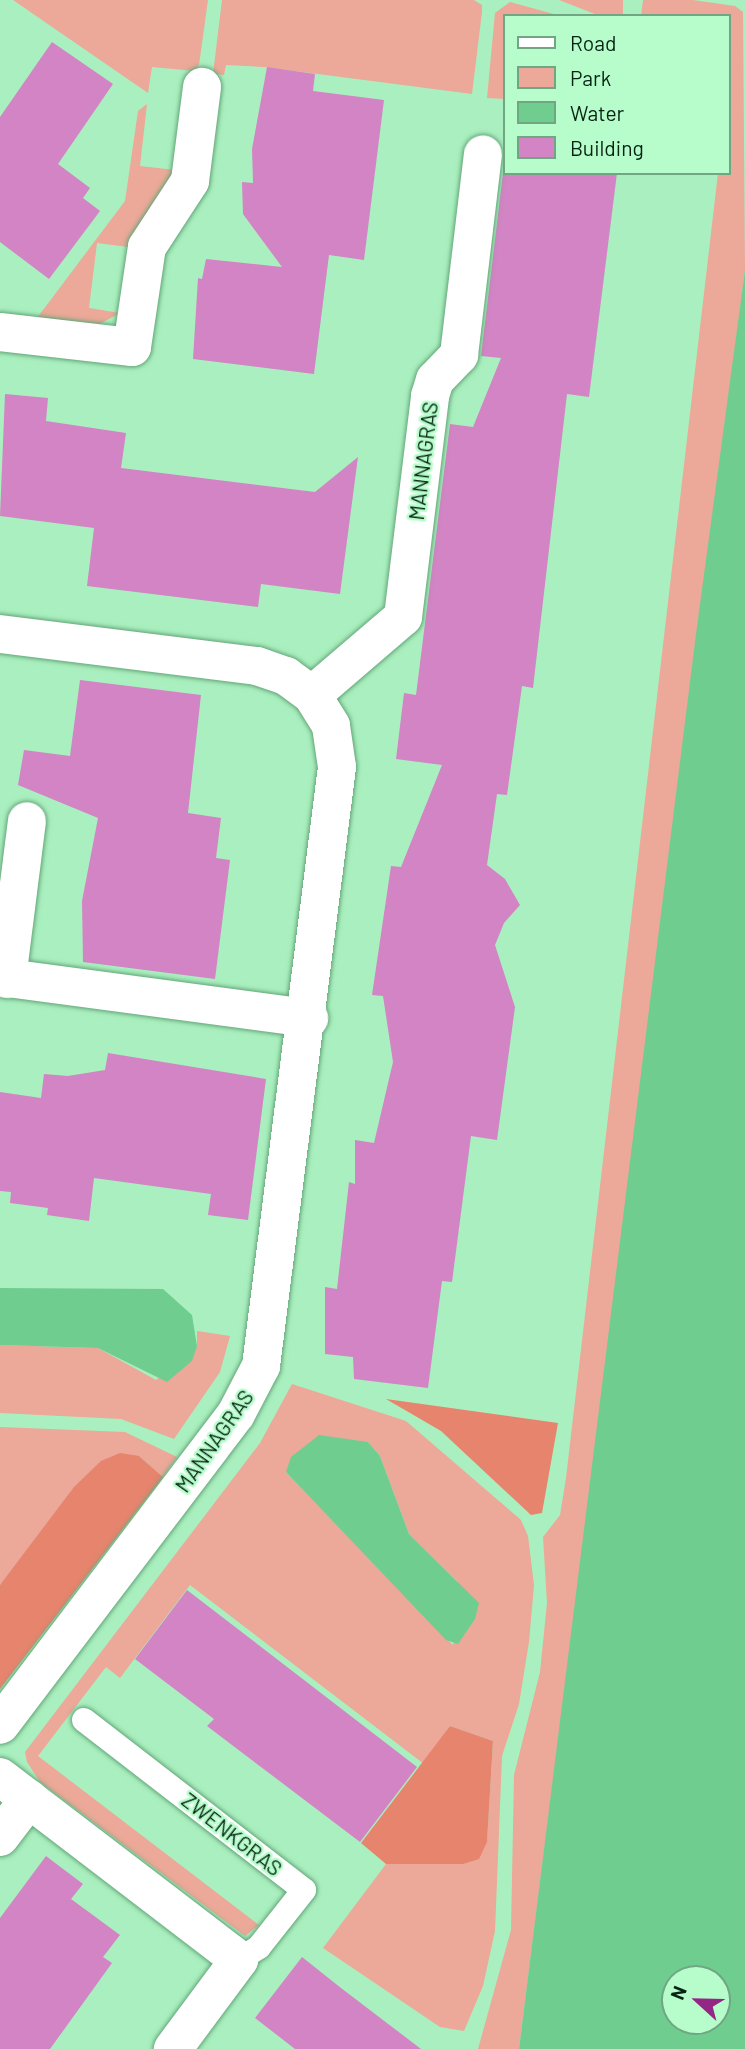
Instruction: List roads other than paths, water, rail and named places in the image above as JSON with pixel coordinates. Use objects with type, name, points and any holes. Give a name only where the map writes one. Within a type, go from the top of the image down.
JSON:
[{"type":"street","points":[[0,332],[132,347],[146,247],[190,181],[202,87]]},
{"type":"street","name":"MANNAGRAS","points":[[312,695],[403,617],[430,396],[435,380],[458,355],[483,154]]},
{"type":"street","name":"MANNAGRAS","points":[[0,635],[257,666],[286,676],[312,695],[331,726],[337,767],[309,1018],[268,1334],[253,1385],[199,1466],[0,1725]]},
{"type":"street","points":[[27,821],[4,978],[309,1018]]},
{"type":"street","points":[[0,1837],[15,1788],[239,1961]]},
{"type":"street","name":"ZWENKGRAS","points":[[173,2049],[239,1961]]},
{"type":"lane","name":"ZWENKGRAS","points":[[84,1720],[304,1890],[259,1947],[239,1961]]},
{"type":"water","points":[[745,270],[745,2049],[519,2049],[696,634]]},
{"type":"water","points":[[0,1288],[163,1289],[192,1315],[197,1346],[192,1361],[167,1382],[98,1348],[0,1345]]},
{"type":"water","points":[[319,1435],[368,1442],[380,1456],[409,1534],[479,1603],[475,1619],[458,1644],[446,1640],[286,1472],[291,1457]]}]
